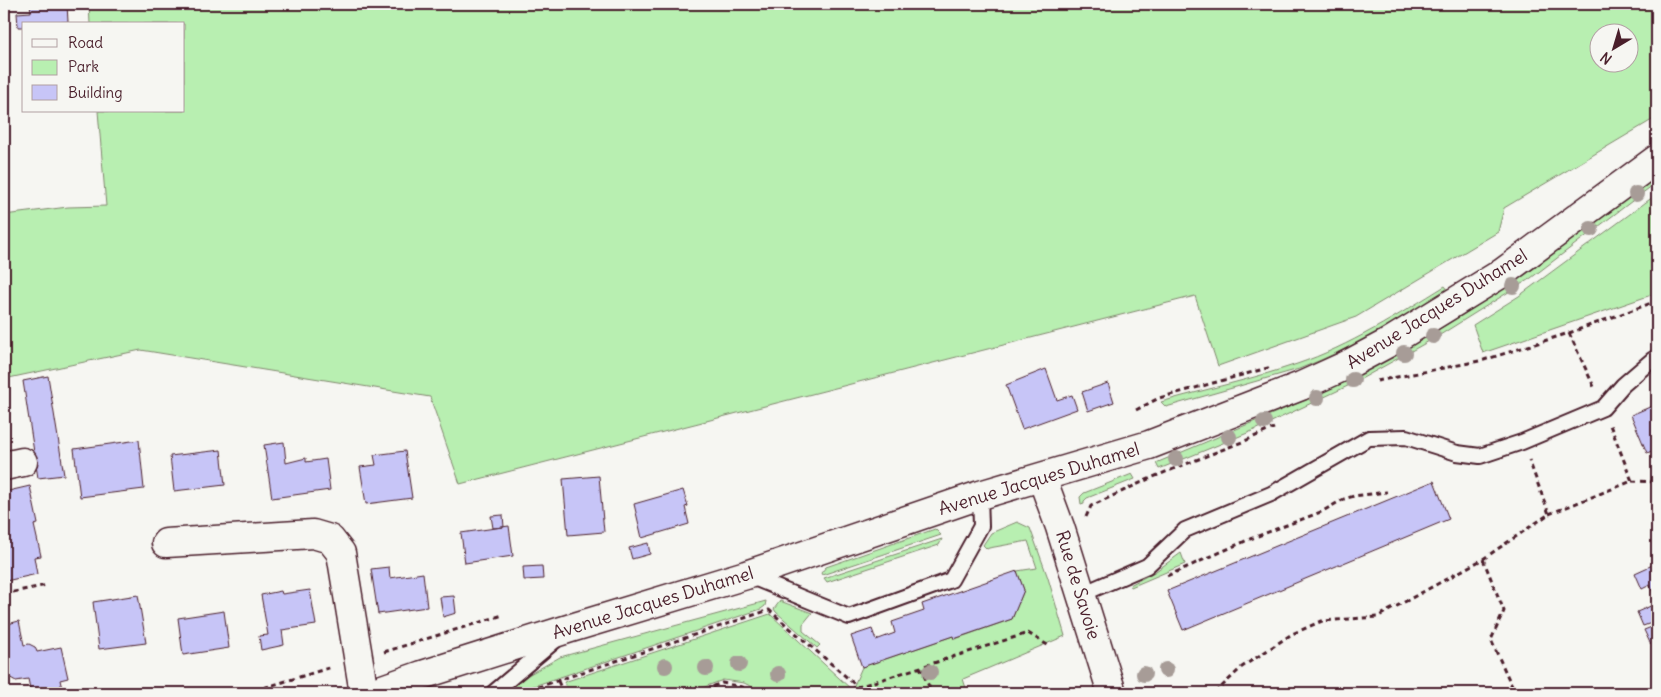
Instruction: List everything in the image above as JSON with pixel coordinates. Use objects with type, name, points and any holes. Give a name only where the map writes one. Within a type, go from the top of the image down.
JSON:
[{"type":"main road","name":"Avenue Jacques Duhamel","points":[[371,693],[422,675],[746,575],[980,495],[1149,445],[1301,386],[1345,366],[1388,343],[1502,273],[1657,159]]},
{"type":"main road","name":"Rue de Savoie","points":[[1042,478],[1060,527],[1112,693]]},
{"type":"main road","points":[[166,543],[313,534],[330,539],[341,553],[364,693]]},
{"type":"lane","points":[[1080,595],[1147,566],[1185,530],[1272,494],[1370,438],[1406,437],[1457,453],[1480,456],[1522,442],[1603,408],[1623,385],[1657,357]]},
{"type":"lane","points":[[746,575],[849,617],[951,580],[981,526],[980,495]]},
{"type":"lane","points":[[493,693],[572,628]]},
{"type":"path","points":[[1371,384],[1380,380],[1484,360],[1569,333],[1657,301]]},
{"type":"path","points":[[1569,333],[1603,408],[1632,481]]},
{"type":"path","points":[[1136,410],[1159,398],[1276,366]]},
{"type":"path","points":[[1086,518],[1092,506],[1153,478],[1275,427]]},
{"type":"path","points":[[1522,442],[1549,514]]},
{"type":"path","points":[[1215,693],[1242,667],[1292,634],[1322,622],[1378,617],[1483,559],[1549,514],[1632,481],[1657,482]]},
{"type":"path","points":[[1166,577],[1250,539],[1321,512],[1344,499],[1387,492]]},
{"type":"path","points":[[1483,559],[1504,612],[1490,640],[1515,693]]},
{"type":"path","points":[[4,594],[48,585]]},
{"type":"path","points":[[527,691],[769,610],[858,687],[1028,633],[1049,646]]},
{"type":"path","points":[[920,667],[932,693]]},
{"type":"path","points":[[558,681],[563,693]]},
{"type":"path","points":[[696,693],[722,683],[760,693]]},
{"type":"green space","points":[[89,4],[1657,4],[1657,117],[1504,208],[1498,232],[1356,317],[1218,366],[1195,296],[460,484],[430,397],[141,350],[4,379],[4,215],[68,207],[106,206],[98,112],[185,112],[185,22],[90,22]]},
{"type":"green space","points":[[1657,175],[1657,182],[1531,278],[1440,335],[1352,384],[1250,432],[1159,469],[1156,463],[1303,401],[1400,352],[1461,316],[1529,272]]},
{"type":"green space","points":[[1657,194],[1657,293],[1483,353],[1473,325],[1519,296]]},
{"type":"green space","points":[[1445,286],[1449,291],[1414,313],[1360,342],[1299,369],[1166,407],[1161,402],[1264,374],[1317,357],[1355,339]]},
{"type":"green space","points":[[1132,474],[1135,479],[1087,498],[1081,504],[1080,497],[1084,493]]},
{"type":"green space","points":[[1017,522],[1030,528],[1048,578],[1065,636],[963,679],[967,691],[962,693],[765,693],[744,683],[723,680],[688,693],[568,693],[564,682],[770,614],[852,690],[862,667],[953,636],[955,639],[1012,619],[1024,590],[1017,571],[1037,568],[1028,541],[987,549],[983,545],[991,533]]},
{"type":"green space","points":[[935,529],[941,535],[822,575],[821,573],[826,567]]},
{"type":"green space","points":[[942,539],[939,545],[827,582],[824,578]]},
{"type":"green space","points":[[1181,553],[1185,564],[1131,587],[1130,585],[1156,571]]},
{"type":"green space","points":[[766,601],[765,606],[761,609],[513,693],[508,692],[528,675],[560,657]]},
{"type":"green space","points":[[780,601],[812,613],[803,624],[803,631],[820,645],[817,648],[776,612],[774,609]]},
{"type":"building","points":[[30,4],[67,4],[68,22],[22,22],[22,27],[18,27],[17,13],[31,12]]},
{"type":"building","points":[[1046,369],[1057,400],[1072,395],[1077,409],[1022,429],[1006,385]]},
{"type":"building","points":[[48,376],[64,475],[38,478],[23,381]]},
{"type":"building","points":[[1108,383],[1114,402],[1088,411],[1082,392]]},
{"type":"building","points":[[1657,404],[1657,449],[1647,453],[1631,415]]},
{"type":"building","points":[[139,440],[144,489],[80,497],[74,449]]},
{"type":"building","points":[[284,442],[286,463],[306,458],[306,462],[326,459],[330,490],[272,498],[264,445]]},
{"type":"building","points":[[221,450],[225,485],[174,491],[170,456]]},
{"type":"building","points":[[405,451],[412,498],[366,504],[360,467],[376,465],[374,455]]},
{"type":"building","points":[[599,476],[604,532],[568,535],[563,479]]},
{"type":"building","points":[[1434,481],[1449,519],[1183,630],[1167,591]]},
{"type":"building","points":[[30,486],[38,524],[34,525],[41,556],[34,557],[37,574],[6,581],[4,571],[4,492]]},
{"type":"building","points":[[683,490],[688,506],[685,507],[689,524],[642,538],[634,504]]},
{"type":"building","points":[[503,515],[504,527],[493,528],[491,516]]},
{"type":"building","points":[[509,526],[513,556],[465,563],[461,533]]},
{"type":"building","points":[[648,543],[650,554],[632,559],[629,548]]},
{"type":"building","points":[[1657,563],[1657,603],[1650,585],[1642,589],[1635,573]]},
{"type":"building","points":[[542,566],[543,579],[524,580],[523,567]]},
{"type":"building","points":[[389,567],[390,578],[423,573],[427,607],[378,614],[371,569]]},
{"type":"building","points":[[1017,571],[1024,590],[1012,619],[954,639],[953,636],[862,667],[851,636],[872,629],[876,640],[895,633],[892,622],[924,611],[922,604]]},
{"type":"building","points":[[310,590],[316,625],[282,630],[284,645],[261,650],[259,636],[268,635],[261,595],[281,591],[282,594]]},
{"type":"building","points":[[138,595],[146,643],[99,649],[93,602]]},
{"type":"building","points":[[454,596],[456,613],[443,617],[440,597]]},
{"type":"building","points":[[1653,605],[1654,608],[1657,607],[1657,621],[1643,626],[1637,612]]},
{"type":"building","points":[[224,611],[229,648],[183,655],[178,618]]},
{"type":"building","points":[[19,621],[24,645],[29,644],[35,647],[37,652],[61,647],[68,678],[60,680],[63,693],[31,693],[28,679],[16,681],[7,676],[4,664],[4,625]]},
{"type":"building","points":[[1657,625],[1657,642],[1651,645],[1644,630]]}]
